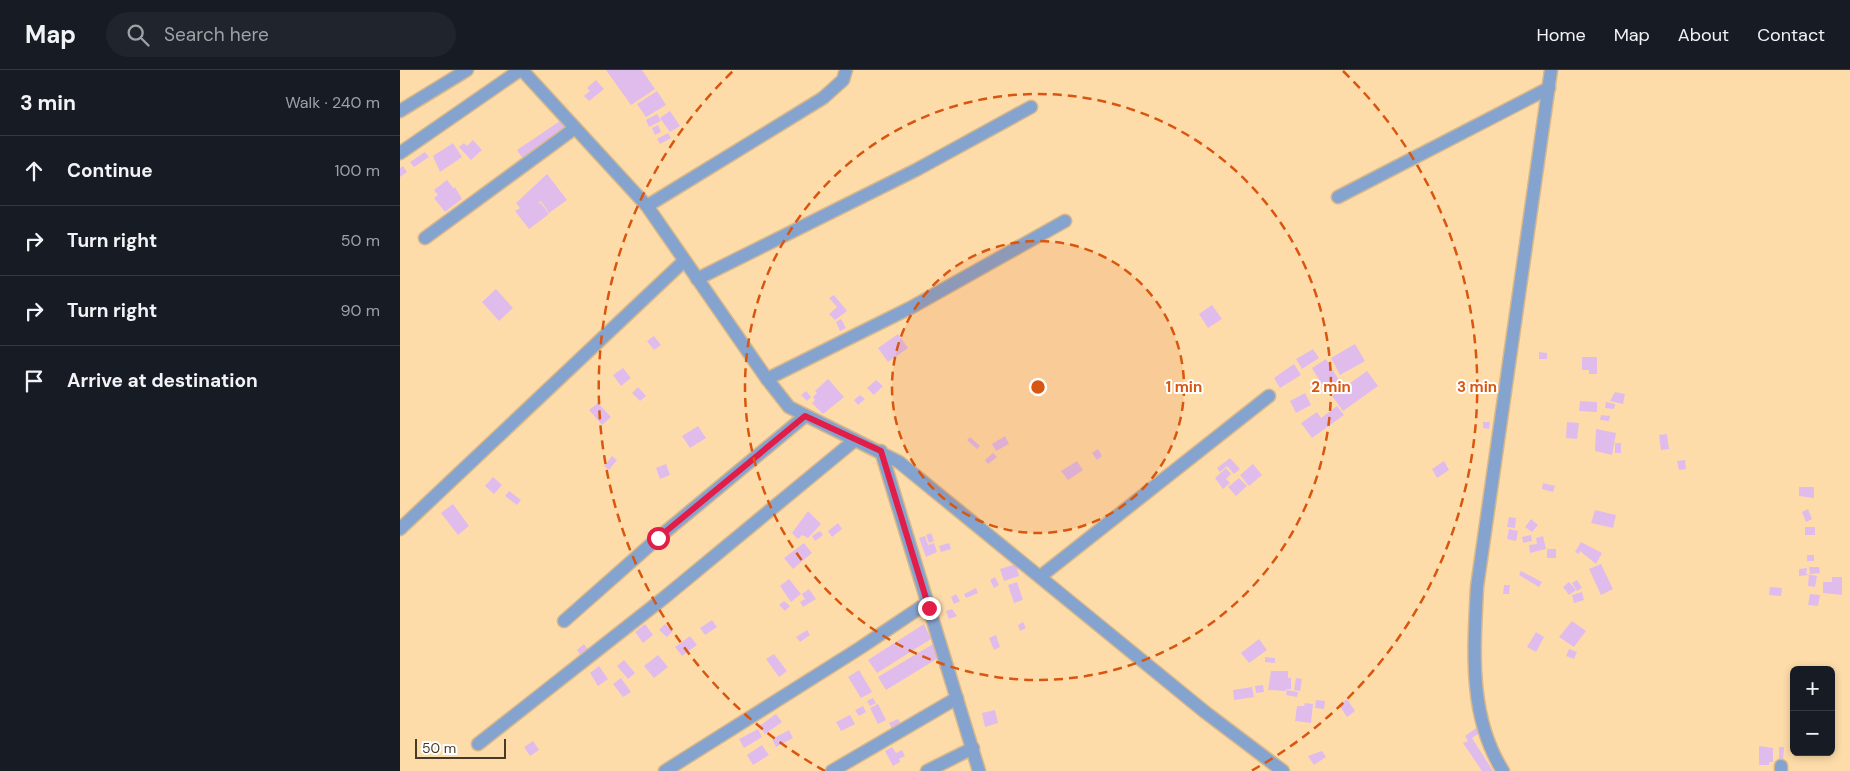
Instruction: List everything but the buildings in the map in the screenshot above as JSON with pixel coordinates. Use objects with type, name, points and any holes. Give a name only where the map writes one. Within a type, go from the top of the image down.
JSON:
[{"type":"street","points":[[400,111],[468,70]]},
{"type":"street","points":[[400,153],[521,70],[647,206],[684,261],[789,407],[881,451],[899,462],[1041,576],[1205,712],[1283,771]]},
{"type":"street","points":[[647,206],[823,98],[843,80],[846,70]]},
{"type":"street","points":[[1503,771],[1497,762],[1481,718],[1474,668],[1477,587],[1551,70]]},
{"type":"street","points":[[1338,197],[1549,88]]},
{"type":"street","points":[[697,279],[916,170],[1031,107]]},
{"type":"street","points":[[425,238],[575,128]]},
{"type":"street","points":[[767,378],[912,307],[1066,221]]},
{"type":"street","points":[[400,529],[684,261]]},
{"type":"street","points":[[1041,576],[1269,396]]},
{"type":"street","points":[[564,621],[658,538],[805,416]]},
{"type":"street","points":[[478,744],[665,597],[855,440]]},
{"type":"street","points":[[881,451],[979,771]]},
{"type":"street","points":[[665,771],[860,648],[927,602]]},
{"type":"street","points":[[832,771],[957,698]]},
{"type":"street","points":[[928,771],[972,748]]},
{"type":"route","points":[[658,538],[805,416],[881,451],[929,608]]}]
